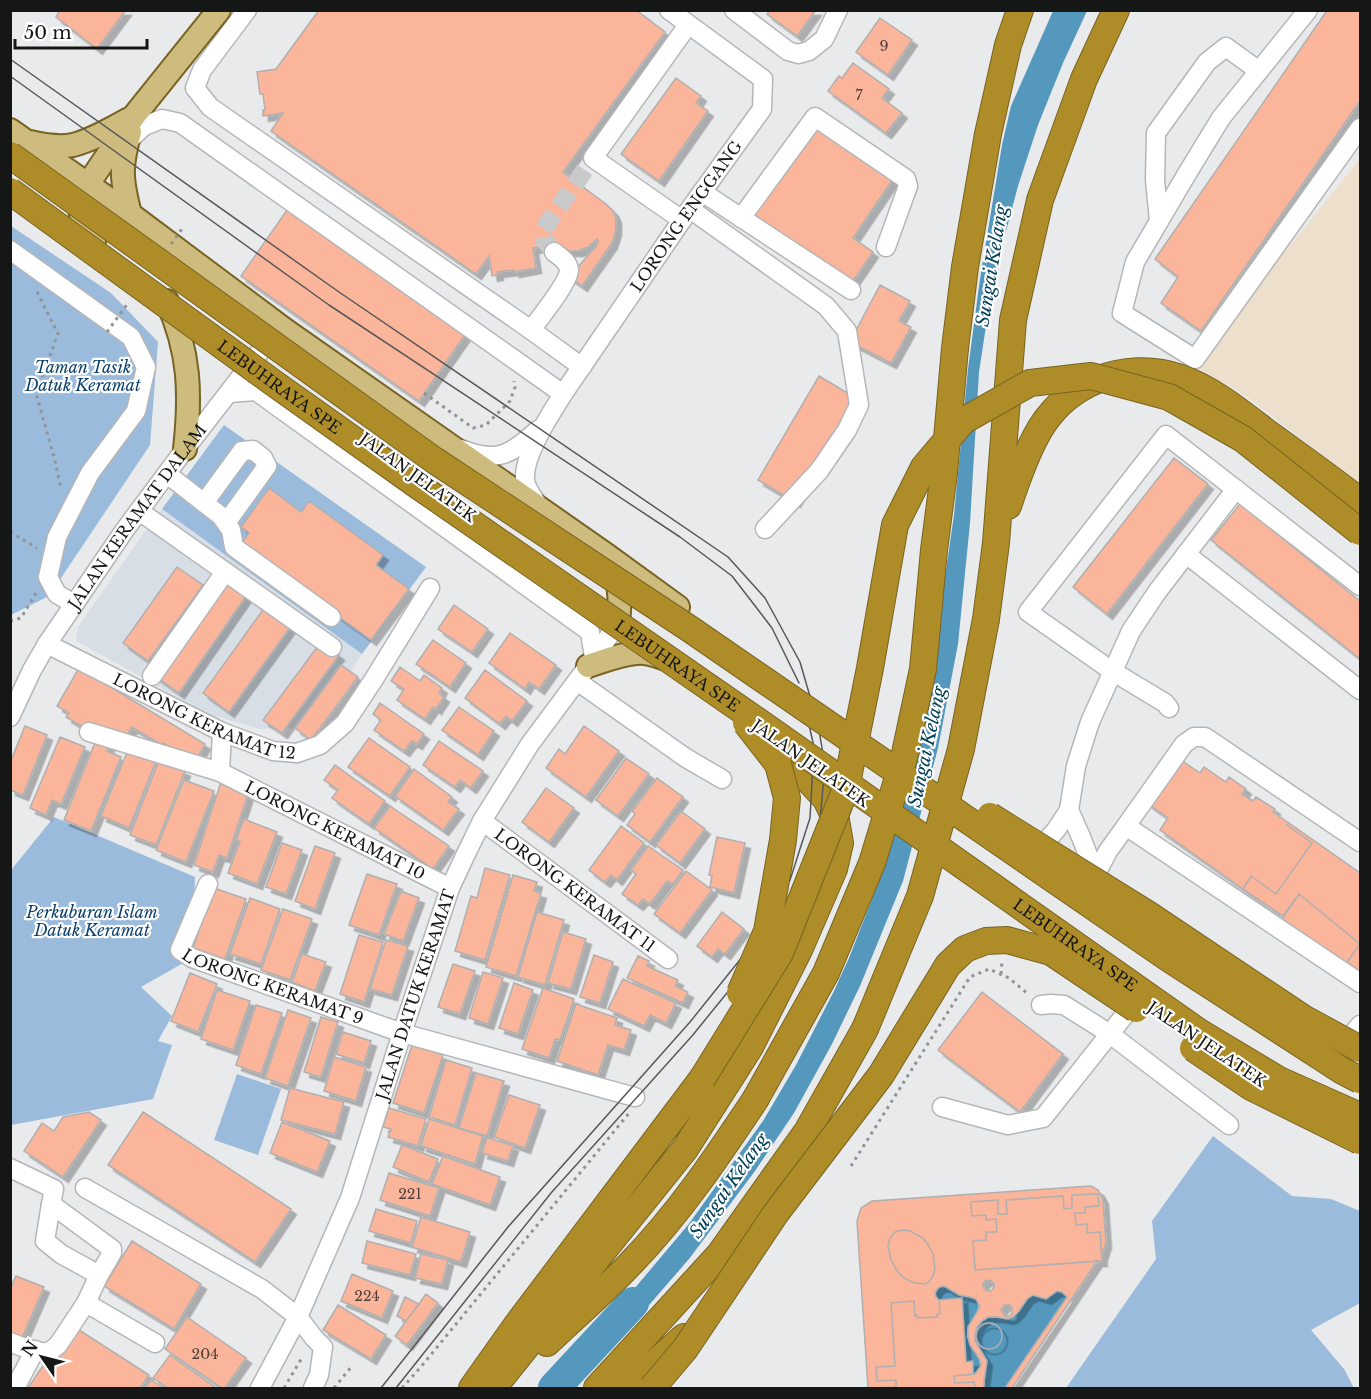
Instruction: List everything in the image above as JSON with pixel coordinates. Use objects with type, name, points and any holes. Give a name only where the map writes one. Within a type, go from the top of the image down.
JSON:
[{"type":"highway","points":[[498,1389],[631,1264],[701,1179],[755,1100],[826,973],[872,863],[904,758],[923,669],[965,267],[988,134],[1008,45],[1020,10]]},
{"type":"highway","points":[[597,1389],[719,1255],[808,1130],[865,1029],[920,896],[961,749],[986,619],[996,543],[1013,320],[1040,200],[1084,79],[1116,10]]},
{"type":"highway","name":"LEBUHRAYA SPE","points":[[16,142],[434,460],[690,628],[1168,958],[1360,1080]]},
{"type":"highway","name":"LEBUHRAYA SPE","points":[[13,193],[417,485],[769,729],[1199,1032],[1279,1080],[1360,1116]]},
{"type":"highway","points":[[996,543],[1019,473],[1036,436],[1053,411],[1074,392],[1096,379],[1124,371],[1153,370],[1182,378],[1216,395],[1356,498]]},
{"type":"highway","points":[[472,1389],[522,1317],[702,1078],[780,953],[846,788],[896,525],[924,467],[963,421],[1030,383],[1092,376],[1169,397],[1243,439],[1360,532]]},
{"type":"highway","points":[[417,485],[747,724],[778,764],[788,798],[767,931],[702,1078]]},
{"type":"highway","points":[[690,628],[1149,915],[1303,1018],[1360,1049]]},
{"type":"highway","points":[[493,1389],[685,1149],[750,1047],[799,950],[834,869],[840,843],[836,820],[826,799],[764,732]]},
{"type":"highway","points":[[627,1389],[681,1340],[749,1261],[803,1188],[871,1085],[937,970],[950,955],[981,935],[998,930],[1018,931],[1045,940],[1111,976]]},
{"type":"highway","points":[[652,1389],[685,1349],[776,1213],[881,1075],[948,965],[965,950],[986,941],[1007,940],[1051,952],[1251,1087],[1360,1141]]},
{"type":"main road","points":[[94,241],[80,213],[79,201],[82,193],[134,116],[219,10]]},
{"type":"main road","points":[[130,214],[122,179],[123,161],[134,116]]},
{"type":"main road","points":[[16,142],[48,146],[72,145],[104,133],[134,116]]},
{"type":"main road","points":[[16,142],[88,184],[280,326],[605,554],[753,663],[858,745],[1121,930],[1285,1040],[1360,1068]]},
{"type":"main road","name":"JALAN JELATEK","points":[[13,193],[94,241],[161,286],[255,359],[673,661],[764,732],[838,780],[1111,976],[1138,998],[1305,1107],[1360,1134]]},
{"type":"main road","points":[[161,286],[179,331],[187,367],[189,395],[185,449]]},
{"type":"main road","points":[[605,554],[617,577],[620,599],[618,623]]},
{"type":"main road","points":[[587,669],[614,657],[638,653],[673,661]]},
{"type":"street","points":[[247,10],[202,70],[195,88],[210,107],[582,367]]},
{"type":"street","name":"LORONG ENGGANG","points":[[543,511],[525,482],[525,470],[545,424],[686,214],[762,109],[763,79],[669,10]]},
{"type":"street","points":[[734,10],[788,51],[798,54],[809,51],[824,39],[838,10]]},
{"type":"street","points":[[1308,10],[1221,118],[1135,262],[1122,313],[1195,359],[1360,128]]},
{"type":"street","points":[[688,25],[593,158],[686,214],[826,306],[847,331],[860,405],[847,430],[819,471],[765,529]]},
{"type":"street","points":[[1159,221],[1155,180],[1156,133],[1207,62],[1226,47],[1259,71]]},
{"type":"street","points":[[741,218],[815,117],[906,179],[908,186],[886,247]]},
{"type":"street","points":[[127,142],[144,126],[162,119],[180,123],[563,394]]},
{"type":"street","points":[[702,192],[851,290]]},
{"type":"street","points":[[10,250],[131,337],[146,367],[136,411],[90,473],[57,537],[48,577],[57,594],[74,604]]},
{"type":"street","points":[[531,330],[566,280],[569,270],[565,261],[554,252]]},
{"type":"street","name":"JALAN KERAMAT DALAM","points":[[10,717],[32,670],[74,604],[166,474],[280,326]]},
{"type":"street","points":[[229,393],[256,391],[590,632],[587,669],[686,758],[722,779]]},
{"type":"street","name":"LORONG ENGGANG","points":[[446,443],[475,455],[492,457],[505,454],[520,446],[545,424]]},
{"type":"street","points":[[1169,708],[1165,703],[1112,671],[1028,612],[1166,435],[1360,586]]},
{"type":"street","points":[[204,503],[242,451],[253,450],[263,458],[267,466],[226,523]]},
{"type":"street","points":[[166,474],[221,516],[231,530],[234,547],[331,617]]},
{"type":"street","points":[[1014,855],[1041,847],[1069,810],[1076,766],[1090,722],[1131,632],[1186,554],[1236,489]]},
{"type":"street","points":[[139,511],[332,647]]},
{"type":"street","points":[[1186,554],[1360,690]]},
{"type":"street","points":[[152,676],[225,572]]},
{"type":"street","name":"LORONG KERAMAT 12","points":[[47,644],[222,732],[273,751],[297,753],[320,745],[345,723],[430,588]]},
{"type":"street","name":"JALAN DATUK KERAMAT","points":[[260,1389],[298,1317],[350,1198],[450,888],[482,821],[530,744],[587,669],[618,623]]},
{"type":"street","name":"LORONG KERAMAT 10","points":[[90,732],[220,772],[450,888]]},
{"type":"street","points":[[220,772],[222,732]]},
{"type":"street","points":[[1095,876],[1108,851],[1184,744],[1194,738],[1205,737],[1360,842]]},
{"type":"street","points":[[1069,810],[1082,837],[1095,876],[1121,930]]},
{"type":"street","name":"LORONG KERAMAT 11","points":[[482,821],[668,959]]},
{"type":"street","points":[[1126,826],[1360,983]]},
{"type":"street","name":"LORONG KERAMAT 9","points":[[208,884],[180,950],[192,958],[402,1033]]},
{"type":"street","points":[[942,1107],[1008,1125],[1043,1118],[1138,998]]},
{"type":"street","points":[[1041,1005],[1064,1005],[1110,1034],[1229,1125]]},
{"type":"street","points":[[1310,1048],[1350,1037],[1360,1025]]},
{"type":"street","points":[[402,1033],[635,1097]]},
{"type":"street","points":[[10,1168],[53,1196],[112,1249],[86,1303],[52,1351],[35,1350],[10,1342]]},
{"type":"street","points":[[85,1188],[262,1289],[298,1317],[323,1347],[319,1375],[313,1389]]},
{"type":"street","points":[[53,1196],[45,1241],[61,1254],[99,1275]]},
{"type":"street","points":[[86,1303],[155,1343]]},
{"type":"street","points":[[15,1389],[35,1350]]},
{"type":"path","points":[[33,284],[58,334],[36,393],[56,461],[67,517]]},
{"type":"path","points":[[424,393],[473,428],[486,425],[510,401],[515,387],[514,378]]},
{"type":"path","points":[[10,532],[39,549],[57,537]]},
{"type":"path","points":[[10,621],[21,618],[36,594],[37,583]]},
{"type":"path","points":[[851,1166],[970,977],[989,969],[1009,978],[1041,1005]]},
{"type":"path","points":[[402,1389],[630,1112],[635,1097]]},
{"type":"path","points":[[284,1389],[314,1338]]},
{"type":"path","points":[[334,1389],[352,1365]]},
{"type":"shaded area","points":[[1360,159],[1360,484],[1246,396],[1193,365]]},
{"type":"shaded area","points":[[162,509],[362,654],[327,709],[298,728],[260,729],[211,715],[76,641],[78,627]]},
{"type":"green space","name":"Taman Tasik Datuk Keramat","points":[[11,226],[111,293],[158,342],[150,445],[49,596],[11,615]]},
{"type":"green space","points":[[224,425],[426,567],[362,654],[162,509]]},
{"type":"green space","name":"Perkuburan Islam Datuk Keramat","points":[[54,817],[195,877],[192,958],[141,987],[172,1016],[158,1041],[172,1045],[153,1099],[11,1125],[11,870]]},
{"type":"green space","points":[[237,1074],[281,1089],[258,1155],[214,1140]]},
{"type":"green space","points":[[1213,1136],[1292,1196],[1331,1199],[1360,1211],[1360,1303],[1311,1330],[1344,1369],[1354,1388],[1066,1388],[1156,1259],[1152,1221]]},
{"type":"water","points":[[1053,11],[1087,11],[1038,125],[1018,186],[993,280],[979,372],[970,523],[958,644],[938,748],[903,881],[860,986],[832,1044],[794,1113],[755,1171],[689,1259],[617,1342],[596,1327],[629,1295],[688,1225],[763,1121],[796,1065],[834,991],[881,876],[918,745],[934,653],[954,515],[968,369],[980,279],[1002,145],[1011,106]]},
{"type":"water","points":[[939,1287],[946,1287],[961,1296],[976,1299],[979,1304],[967,1331],[969,1341],[980,1361],[978,1370],[973,1374],[973,1362],[966,1362],[962,1298],[939,1300],[935,1293]]},
{"type":"water","points":[[1058,1291],[1067,1297],[1005,1388],[984,1388],[987,1361],[975,1341],[975,1331],[979,1324],[988,1318],[1012,1317],[1032,1295],[1046,1299]]},
{"type":"building","points":[[60,10],[126,10],[97,49],[56,17]]},
{"type":"building","points":[[319,10],[636,10],[665,32],[563,172],[606,204],[616,218],[616,230],[612,243],[582,286],[569,277],[597,245],[597,239],[588,247],[578,251],[566,251],[551,245],[533,248],[536,268],[497,272],[498,275],[492,276],[489,256],[476,274],[271,131],[283,113],[263,116],[263,110],[265,110],[263,94],[260,94],[257,72],[276,69]]},
{"type":"building","points":[[770,10],[816,10],[797,36],[767,14]]},
{"type":"building","points":[[1324,10],[1360,10],[1360,101],[1201,331],[1161,303],[1178,277],[1155,259],[1326,12]]},
{"type":"building","points":[[880,18],[912,40],[888,75],[856,52]]},
{"type":"building","points":[[853,63],[889,89],[882,98],[902,113],[886,133],[828,91]]},
{"type":"building","points":[[676,78],[701,96],[696,103],[708,111],[659,181],[621,154]]},
{"type":"building","points":[[813,125],[893,179],[853,238],[873,252],[847,290],[747,222]]},
{"type":"building","points":[[287,210],[465,335],[419,401],[241,276]]},
{"type":"building","points":[[880,285],[910,301],[899,321],[911,327],[891,363],[850,342]]},
{"type":"building","points":[[819,376],[856,398],[795,502],[758,480]]},
{"type":"building","points":[[1174,458],[1208,484],[1107,614],[1073,587]]},
{"type":"building","points":[[269,488],[301,512],[309,501],[383,555],[376,565],[409,589],[371,640],[240,545],[249,533],[241,527]]},
{"type":"building","points":[[1240,504],[1360,601],[1360,659],[1211,540]]},
{"type":"building","points":[[177,567],[203,585],[148,661],[123,643]]},
{"type":"building","points":[[222,573],[249,592],[179,693],[151,673]]},
{"type":"building","points":[[454,605],[488,629],[472,652],[438,629]]},
{"type":"building","points":[[265,607],[291,626],[229,712],[203,693]]},
{"type":"building","points":[[510,633],[556,665],[539,689],[529,682],[525,689],[489,663]]},
{"type":"building","points":[[433,640],[466,663],[450,687],[416,664]]},
{"type":"building","points":[[321,642],[339,655],[282,733],[263,720]]},
{"type":"building","points":[[341,665],[358,677],[311,740],[295,728]]},
{"type":"building","points":[[400,667],[420,681],[424,675],[442,688],[439,693],[444,697],[425,719],[397,700],[404,689],[391,681]]},
{"type":"building","points":[[79,668],[205,744],[195,762],[132,727],[123,741],[90,731],[66,717],[69,713],[57,706]]},
{"type":"building","points":[[485,670],[527,701],[512,721],[506,716],[500,724],[465,698]]},
{"type":"building","points":[[380,703],[424,734],[417,744],[412,741],[404,751],[374,730],[381,720],[373,714]]},
{"type":"building","points":[[459,707],[494,731],[478,755],[442,730]]},
{"type":"building","points":[[25,726],[47,735],[23,795],[10,790],[10,763]]},
{"type":"building","points":[[584,726],[619,751],[586,797],[546,768],[559,749],[565,754]]},
{"type":"building","points":[[60,737],[85,747],[61,804],[52,800],[46,815],[30,808]]},
{"type":"building","points":[[369,738],[410,767],[390,796],[348,767]]},
{"type":"building","points":[[96,740],[109,746],[107,751],[121,757],[91,831],[64,820]]},
{"type":"building","points":[[439,741],[483,771],[471,788],[460,780],[455,787],[423,765]]},
{"type":"building","points":[[128,750],[156,761],[129,828],[101,816]]},
{"type":"building","points":[[626,758],[649,774],[618,816],[596,800]]},
{"type":"building","points":[[1178,758],[1200,773],[1204,767],[1226,782],[1229,777],[1246,789],[1242,794],[1253,801],[1256,797],[1275,809],[1273,812],[1289,823],[1287,825],[1312,843],[1276,894],[1251,876],[1243,889],[1160,830],[1168,818],[1147,803]]},
{"type":"building","points":[[159,760],[185,771],[156,845],[130,835]]},
{"type":"building","points":[[335,765],[385,801],[369,824],[332,798],[338,790],[324,780]]},
{"type":"building","points":[[414,769],[452,797],[448,802],[459,809],[443,830],[395,796]]},
{"type":"building","points":[[657,778],[683,797],[650,842],[627,825],[635,814],[632,811]]},
{"type":"building","points":[[184,780],[214,791],[186,862],[156,850]]},
{"type":"building","points":[[221,782],[249,791],[227,858],[219,855],[213,872],[194,865]]},
{"type":"building","points":[[546,788],[574,808],[549,842],[522,822]]},
{"type":"building","points":[[390,806],[449,846],[433,869],[374,828]]},
{"type":"building","points":[[681,811],[705,829],[680,863],[656,845]]},
{"type":"building","points":[[244,819],[277,832],[257,884],[228,873],[240,841],[236,840]]},
{"type":"building","points":[[1289,823],[1360,873],[1360,944],[1299,894],[1283,916],[1243,889],[1251,876],[1276,894],[1312,843],[1287,825]]},
{"type":"building","points":[[621,826],[644,843],[617,880],[611,875],[605,882],[589,870]]},
{"type":"building","points":[[717,837],[745,843],[734,893],[710,887],[712,876],[709,875]]},
{"type":"building","points":[[282,843],[302,850],[286,894],[266,887]]},
{"type":"building","points":[[315,846],[335,853],[315,909],[295,901]]},
{"type":"building","points":[[648,846],[683,870],[673,884],[667,881],[650,904],[643,899],[638,905],[622,894],[636,874],[631,870]]},
{"type":"building","points":[[485,868],[510,875],[485,960],[455,951],[471,896],[477,898]]},
{"type":"building","points":[[686,871],[712,890],[680,933],[654,914]]},
{"type":"building","points":[[367,874],[397,884],[379,935],[349,925]]},
{"type":"building","points":[[513,875],[537,882],[534,891],[541,893],[516,976],[486,967]]},
{"type":"building","points":[[214,888],[246,899],[225,959],[193,948]]},
{"type":"building","points":[[401,891],[419,898],[403,941],[384,934]]},
{"type":"building","points":[[1299,894],[1360,944],[1346,964],[1282,919]]},
{"type":"building","points":[[1299,894],[1360,944],[1346,964],[1282,919]]},
{"type":"building","points":[[1299,894],[1360,944],[1346,964],[1282,919]]},
{"type":"building","points":[[250,898],[280,909],[261,964],[230,954]]},
{"type":"building","points":[[283,909],[312,919],[290,980],[261,970]]},
{"type":"building","points":[[537,912],[564,920],[545,985],[518,977]]},
{"type":"building","points":[[722,912],[744,929],[725,954],[718,949],[712,957],[697,946]]},
{"type":"building","points":[[563,932],[586,939],[571,989],[548,983]]},
{"type":"building","points":[[359,935],[383,942],[364,1002],[340,994]]},
{"type":"building","points":[[386,940],[408,946],[392,995],[370,989]]},
{"type":"building","points":[[1360,944],[1360,972],[1347,962]]},
{"type":"building","points":[[302,954],[326,962],[315,991],[292,982]]},
{"type":"building","points":[[594,955],[613,962],[600,1003],[580,997]]},
{"type":"building","points":[[638,956],[649,961],[647,966],[678,980],[675,986],[688,992],[683,1003],[627,978]]},
{"type":"building","points":[[453,964],[475,971],[460,1014],[438,1007]]},
{"type":"building","points":[[483,972],[503,978],[488,1024],[469,1018]]},
{"type":"building","points":[[190,973],[217,984],[198,1032],[171,1021]]},
{"type":"building","points":[[623,979],[676,1003],[666,1023],[650,1015],[644,1026],[608,1009]]},
{"type":"building","points":[[514,983],[533,990],[518,1034],[499,1028]]},
{"type":"building","points":[[543,988],[574,999],[560,1040],[555,1039],[549,1058],[522,1049]]},
{"type":"building","points":[[217,990],[250,1001],[233,1050],[201,1039]]},
{"type":"building","points":[[982,992],[1063,1054],[1020,1112],[938,1050]]},
{"type":"building","points":[[576,1004],[617,1018],[615,1025],[631,1030],[624,1050],[608,1045],[598,1075],[557,1061]]},
{"type":"building","points":[[256,1005],[282,1013],[261,1074],[236,1065]]},
{"type":"building","points":[[288,1010],[311,1018],[288,1086],[265,1078]]},
{"type":"building","points":[[321,1017],[338,1022],[321,1077],[304,1072]]},
{"type":"building","points":[[343,1032],[371,1041],[364,1063],[336,1054]]},
{"type":"building","points":[[412,1045],[443,1055],[424,1113],[393,1103]]},
{"type":"building","points":[[334,1057],[366,1067],[356,1101],[324,1091]]},
{"type":"building","points":[[446,1060],[472,1068],[455,1125],[429,1117]]},
{"type":"building","points":[[476,1073],[504,1081],[487,1136],[459,1128]]},
{"type":"building","points":[[290,1088],[344,1102],[335,1134],[281,1120]]},
{"type":"building","points":[[509,1095],[540,1105],[525,1148],[494,1137]]},
{"type":"building","points":[[389,1108],[426,1119],[418,1146],[388,1137],[391,1129],[383,1127]]},
{"type":"building","points":[[89,1112],[101,1120],[63,1177],[24,1151],[42,1123],[54,1131],[63,1117]]},
{"type":"building","points":[[143,1112],[291,1209],[255,1262],[108,1165]]},
{"type":"building","points":[[429,1119],[483,1136],[475,1164],[421,1146]]},
{"type":"building","points":[[282,1122],[330,1141],[317,1172],[270,1153]]},
{"type":"building","points":[[487,1137],[513,1146],[508,1161],[482,1153]]},
{"type":"building","points":[[402,1145],[438,1159],[429,1182],[393,1167]]},
{"type":"building","points":[[443,1156],[500,1177],[490,1205],[432,1184]]},
{"type":"building","points":[[389,1173],[439,1188],[430,1216],[380,1200]]},
{"type":"building","points":[[1091,1186],[1098,1190],[1103,1199],[1106,1243],[1102,1255],[1100,1232],[1087,1233],[1087,1224],[1076,1225],[1075,1213],[1085,1213],[1085,1207],[1099,1206],[1098,1194],[1072,1195],[1072,1208],[1064,1209],[1063,1196],[1006,1200],[1007,1214],[998,1214],[998,1200],[971,1202],[972,1216],[986,1215],[986,1220],[996,1219],[997,1232],[986,1232],[986,1240],[973,1241],[975,1270],[1097,1261],[1012,1388],[1005,1388],[1067,1297],[1062,1292],[1057,1291],[1046,1299],[1033,1295],[1013,1317],[1008,1319],[988,1317],[977,1327],[975,1341],[987,1361],[984,1388],[975,1388],[974,1382],[955,1383],[954,1376],[975,1374],[981,1366],[968,1336],[968,1327],[980,1307],[976,1299],[959,1295],[942,1286],[935,1293],[939,1300],[940,1314],[937,1314],[937,1317],[918,1318],[917,1315],[915,1316],[914,1301],[891,1303],[895,1366],[876,1367],[877,1381],[896,1380],[896,1387],[868,1388],[857,1221],[861,1208],[872,1201]],"holes":[[[903,1230],[923,1238],[933,1254],[935,1268],[933,1276],[925,1284],[914,1283],[904,1278],[891,1260],[888,1246],[890,1238],[895,1232]],[[990,1280],[994,1283],[991,1291],[984,1289],[985,1281]],[[1005,1305],[1010,1305],[1012,1313],[1005,1316],[1001,1309]]]},
{"type":"building","points":[[1098,1194],[1099,1206],[1085,1207],[1085,1213],[1075,1213],[1076,1225],[1087,1224],[1087,1233],[1100,1232],[1102,1261],[975,1270],[973,1241],[986,1240],[986,1232],[997,1232],[996,1219],[986,1220],[986,1215],[972,1216],[971,1202],[998,1200],[998,1214],[1007,1214],[1006,1200],[1063,1196],[1064,1209],[1072,1208],[1072,1195]]},
{"type":"building","points":[[376,1209],[417,1221],[411,1243],[369,1231]]},
{"type":"building","points":[[421,1217],[470,1232],[461,1262],[412,1247]]},
{"type":"building","points":[[903,1230],[923,1238],[933,1254],[935,1268],[933,1276],[925,1284],[914,1283],[904,1278],[891,1260],[888,1246],[890,1238],[895,1232]]},
{"type":"building","points":[[132,1241],[201,1284],[174,1329],[104,1286]]},
{"type":"building","points":[[367,1241],[416,1254],[410,1275],[362,1263]]},
{"type":"building","points":[[421,1254],[448,1260],[442,1284],[415,1278]]},
{"type":"building","points":[[352,1274],[393,1291],[382,1318],[341,1301]]},
{"type":"building","points":[[16,1276],[44,1287],[22,1338],[10,1333],[10,1289]]},
{"type":"building","points":[[426,1294],[438,1303],[407,1345],[395,1336]]},
{"type":"building","points":[[405,1297],[419,1304],[406,1321],[397,1316]]},
{"type":"building","points":[[962,1298],[966,1362],[973,1361],[973,1374],[954,1376],[955,1383],[974,1382],[975,1388],[878,1388],[896,1387],[896,1380],[877,1381],[876,1367],[895,1366],[891,1303],[914,1301],[915,1316],[917,1315],[918,1318],[937,1317],[937,1314],[940,1314],[939,1300]]},
{"type":"building","points":[[338,1305],[386,1335],[371,1359],[323,1330]]},
{"type":"building","points":[[187,1317],[246,1358],[225,1388],[165,1349]]},
{"type":"building","points":[[989,1323],[998,1327],[1002,1336],[998,1345],[989,1349],[980,1345],[976,1336],[980,1327]]},
{"type":"building","points":[[989,1323],[998,1327],[1002,1336],[998,1345],[989,1349],[980,1345],[976,1336],[980,1327]]},
{"type":"building","points":[[76,1328],[149,1375],[140,1388],[28,1388],[50,1355]]},
{"type":"building","points":[[170,1355],[216,1388],[168,1388],[153,1378]]},
{"type":"building","points":[[151,1380],[163,1388],[145,1388]]},
{"type":"waterway","name":"Sungai Kelang","points":[[554,1388],[633,1303]]},
{"type":"tunnel","points":[[554,252],[544,240],[543,230],[593,158]]},
{"type":"tram line","points":[[10,59],[339,292],[728,557],[765,598],[800,662],[818,724],[825,766],[820,820],[800,883],[761,951],[692,1036],[551,1193],[396,1388]]},
{"type":"tram line","points":[[10,76],[329,305],[680,537],[732,576],[772,628],[799,683]]},
{"type":"tram line","points":[[381,1388],[508,1227],[690,1022],[759,936],[790,880],[810,818],[814,747],[805,707]]}]
